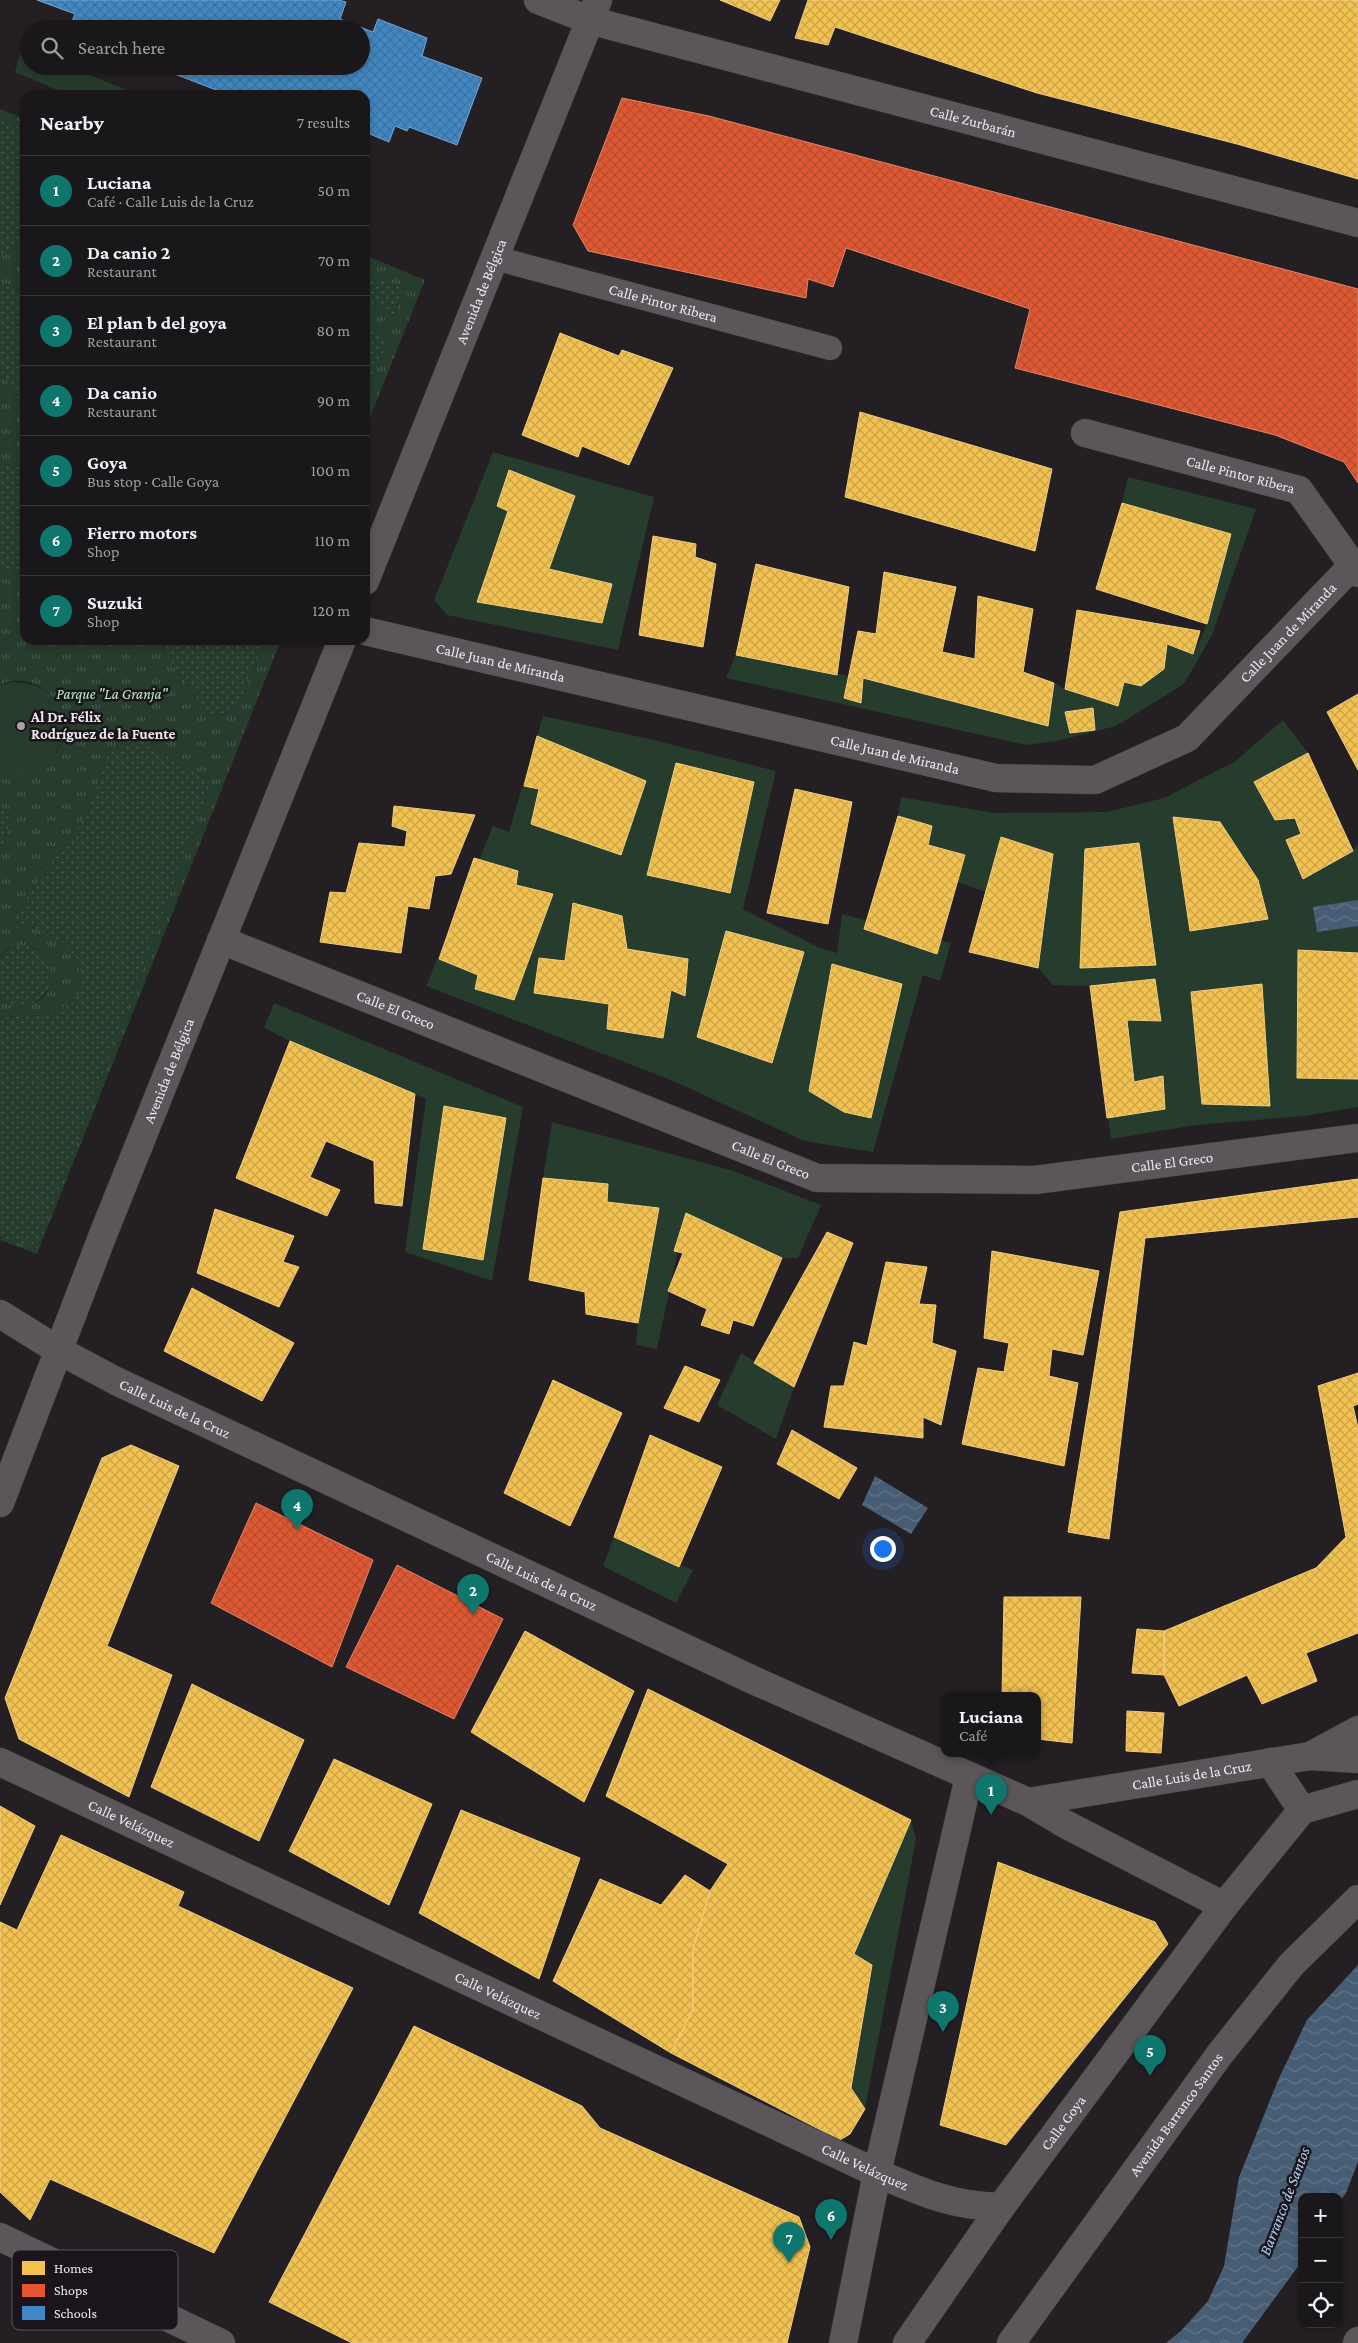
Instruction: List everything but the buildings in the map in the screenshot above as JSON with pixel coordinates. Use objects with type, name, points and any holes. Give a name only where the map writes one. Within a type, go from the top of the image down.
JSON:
[{"type":"street","name":"Calle Zurbarán","points":[[538,0],[594,10],[1358,223]]},
{"type":"street","name":"Avenida de Bélgica","points":[[370,570],[594,10]]},
{"type":"street","name":"Calle Pintor Ribera","points":[[1085,433],[1299,490],[1355,569]]},
{"type":"street","name":"Calle Juan de Miranda","points":[[370,633],[996,778],[1096,780],[1187,738],[1355,569]]},
{"type":"street","name":"Avenida de Bélgica","points":[[0,1503],[58,1350],[340,645]]},
{"type":"street","name":"Calle El Greco","points":[[221,940],[818,1178],[1035,1180],[1358,1138]]},
{"type":"street","name":"Calle Luis de la Cruz","points":[[0,1314],[58,1350],[116,1381],[596,1607],[1028,1802],[1065,1824],[1224,1906]]},
{"type":"street","points":[[1310,1756],[1358,1730]]},
{"type":"street","name":"Calle Luis de la Cruz","points":[[1028,1802],[1310,1756],[1358,1759]]},
{"type":"street","name":"Calle Velázquez","points":[[0,1762],[877,2173],[935,2198],[972,2206],[1002,2207]]},
{"type":"street","points":[[1270,1762],[1302,1810],[1358,1794]]},
{"type":"street","points":[[843,2343],[877,2173],[969,1777]]},
{"type":"street","name":"Calle Goya","points":[[907,2343],[1002,2207],[1224,1906],[1302,1810]]},
{"type":"street","name":"Avenida Barranco Santos","points":[[1011,2343],[1220,2054],[1291,1965],[1358,1899]]},
{"type":"street","points":[[0,2236],[29,2250]]},
{"type":"street","points":[[178,2322],[221,2343]]},
{"type":"lane","name":"Calle Pintor Ribera","points":[[495,258],[830,348]]},
{"type":"green space","points":[[20,54],[20,74],[15,72]]},
{"type":"green space","points":[[22,75],[90,75],[126,90],[57,90]]},
{"type":"green space","points":[[0,109],[20,117],[20,127],[0,118]]},
{"type":"green space","points":[[0,118],[20,127],[20,244],[8,252],[0,254]]},
{"type":"green space","points":[[20,244],[20,291],[12,287],[0,287],[0,254],[8,252]]},
{"type":"green space","points":[[370,257],[425,280],[370,418],[370,386],[388,342],[370,329],[370,303],[394,315],[404,288],[370,275]]},
{"type":"green space","points":[[370,275],[404,288],[394,315],[370,303]]},
{"type":"green space","points":[[0,287],[12,287],[20,291],[20,403],[0,369]]},
{"type":"green space","points":[[370,329],[388,342],[370,386]]},
{"type":"green space","points":[[0,369],[20,403],[20,467],[0,464]]},
{"type":"green space","points":[[493,452],[654,497],[618,650],[447,615],[434,600]]},
{"type":"green space","points":[[0,464],[20,467],[20,573],[0,568]]},
{"type":"green space","points":[[1128,477],[1256,509],[1212,635],[1184,684],[1116,726],[1057,741],[1026,745],[726,678],[736,655],[849,676],[861,702],[863,678],[1048,726],[1054,683],[1065,689],[1118,706],[1124,682],[1141,686],[1164,669],[1167,644],[1194,653],[1207,624],[1231,534],[1122,503]]},
{"type":"green space","name":"Parque \"La Granja\"","points":[[0,568],[20,573],[20,645],[160,645],[209,715],[230,712],[240,702],[264,645],[279,645],[37,1254],[0,1240],[0,1237],[37,1250],[212,782],[144,742],[133,743],[108,754],[87,814],[13,917],[14,928],[32,927],[64,943],[76,957],[82,971],[82,987],[75,1001],[48,1015],[0,1017],[0,995],[7,1001],[15,1004],[33,1004],[42,998],[49,989],[52,979],[47,959],[40,951],[28,946],[12,947],[0,956],[0,855],[11,818],[0,804],[0,767],[16,768],[52,755],[60,746],[63,723],[61,711],[55,701],[47,692],[36,685],[25,681],[13,681],[0,685]]},
{"type":"green space","points":[[160,645],[264,645],[240,702],[230,712],[209,715]]},
{"type":"green space","points":[[14,682],[40,688],[56,700],[63,717],[62,735],[55,752],[42,765],[23,771],[0,767],[0,685]]},
{"type":"green space","points":[[543,716],[654,740],[776,771],[743,909],[820,948],[837,953],[842,914],[951,943],[940,981],[923,975],[873,1152],[804,1141],[671,1080],[426,986],[493,826],[509,832]]},
{"type":"green space","points":[[1283,720],[1308,753],[1353,850],[1358,845],[1358,1107],[1304,1116],[1197,1125],[1111,1139],[1090,986],[1053,985],[1038,968],[1053,854],[1001,837],[986,892],[957,882],[965,855],[928,845],[932,826],[898,816],[901,797],[994,813],[1107,812],[1164,798],[1234,762]]},
{"type":"green space","points":[[133,742],[144,742],[212,782],[37,1251],[0,1237],[0,1017],[48,1015],[74,1001],[46,935],[32,927],[14,928],[13,917],[87,814],[108,754]]},
{"type":"green space","points":[[0,804],[11,818],[0,855]]},
{"type":"green space","points":[[25,945],[43,954],[52,966],[53,979],[47,991],[37,1001],[25,1006],[12,1005],[0,995],[0,956],[12,947]]},
{"type":"green space","points":[[274,1003],[523,1107],[492,1281],[405,1252],[426,1099],[264,1028]]},
{"type":"green space","points":[[552,1122],[731,1170],[821,1205],[798,1258],[782,1258],[686,1213],[657,1349],[636,1345],[638,1323],[658,1208],[607,1202],[608,1184],[543,1178]]},
{"type":"green space","points":[[741,1353],[794,1387],[776,1439],[717,1405]]},
{"type":"green space","points":[[614,1537],[693,1570],[676,1603],[603,1566]]},
{"type":"green space","points":[[911,1820],[916,1839],[865,2109],[852,2088],[872,1965],[854,1954]]},
{"type":"water","points":[[1358,900],[1358,926],[1317,932],[1313,907]]},
{"type":"water","points":[[875,1476],[928,1508],[911,1534],[862,1505]]},
{"type":"water","name":"Barranco de Santos","points":[[1358,1965],[1358,2162],[1346,2193],[1343,2197],[1343,2193],[1298,2193],[1298,2266],[1242,2343],[1166,2343],[1181,2331],[1208,2301],[1224,2266],[1239,2177],[1279,2078],[1307,2020]]},
{"type":"place","name":"Al Dr. Félix Rodríguez de la Fuente","points":[[21,726]]},
{"type":"place","name":"Da canio","points":[[297,1530]]},
{"type":"place","name":"Da canio 2","points":[[473,1615]]},
{"type":"place","name":"Luciana","points":[[991,1815]]},
{"type":"place","name":"El plan b del goya","points":[[943,2032]]},
{"type":"place","name":"Goya","points":[[1150,2076]]},
{"type":"place","name":"Fierro motors","points":[[831,2240]]},
{"type":"place","name":"Suzuki","points":[[789,2263]]}]
